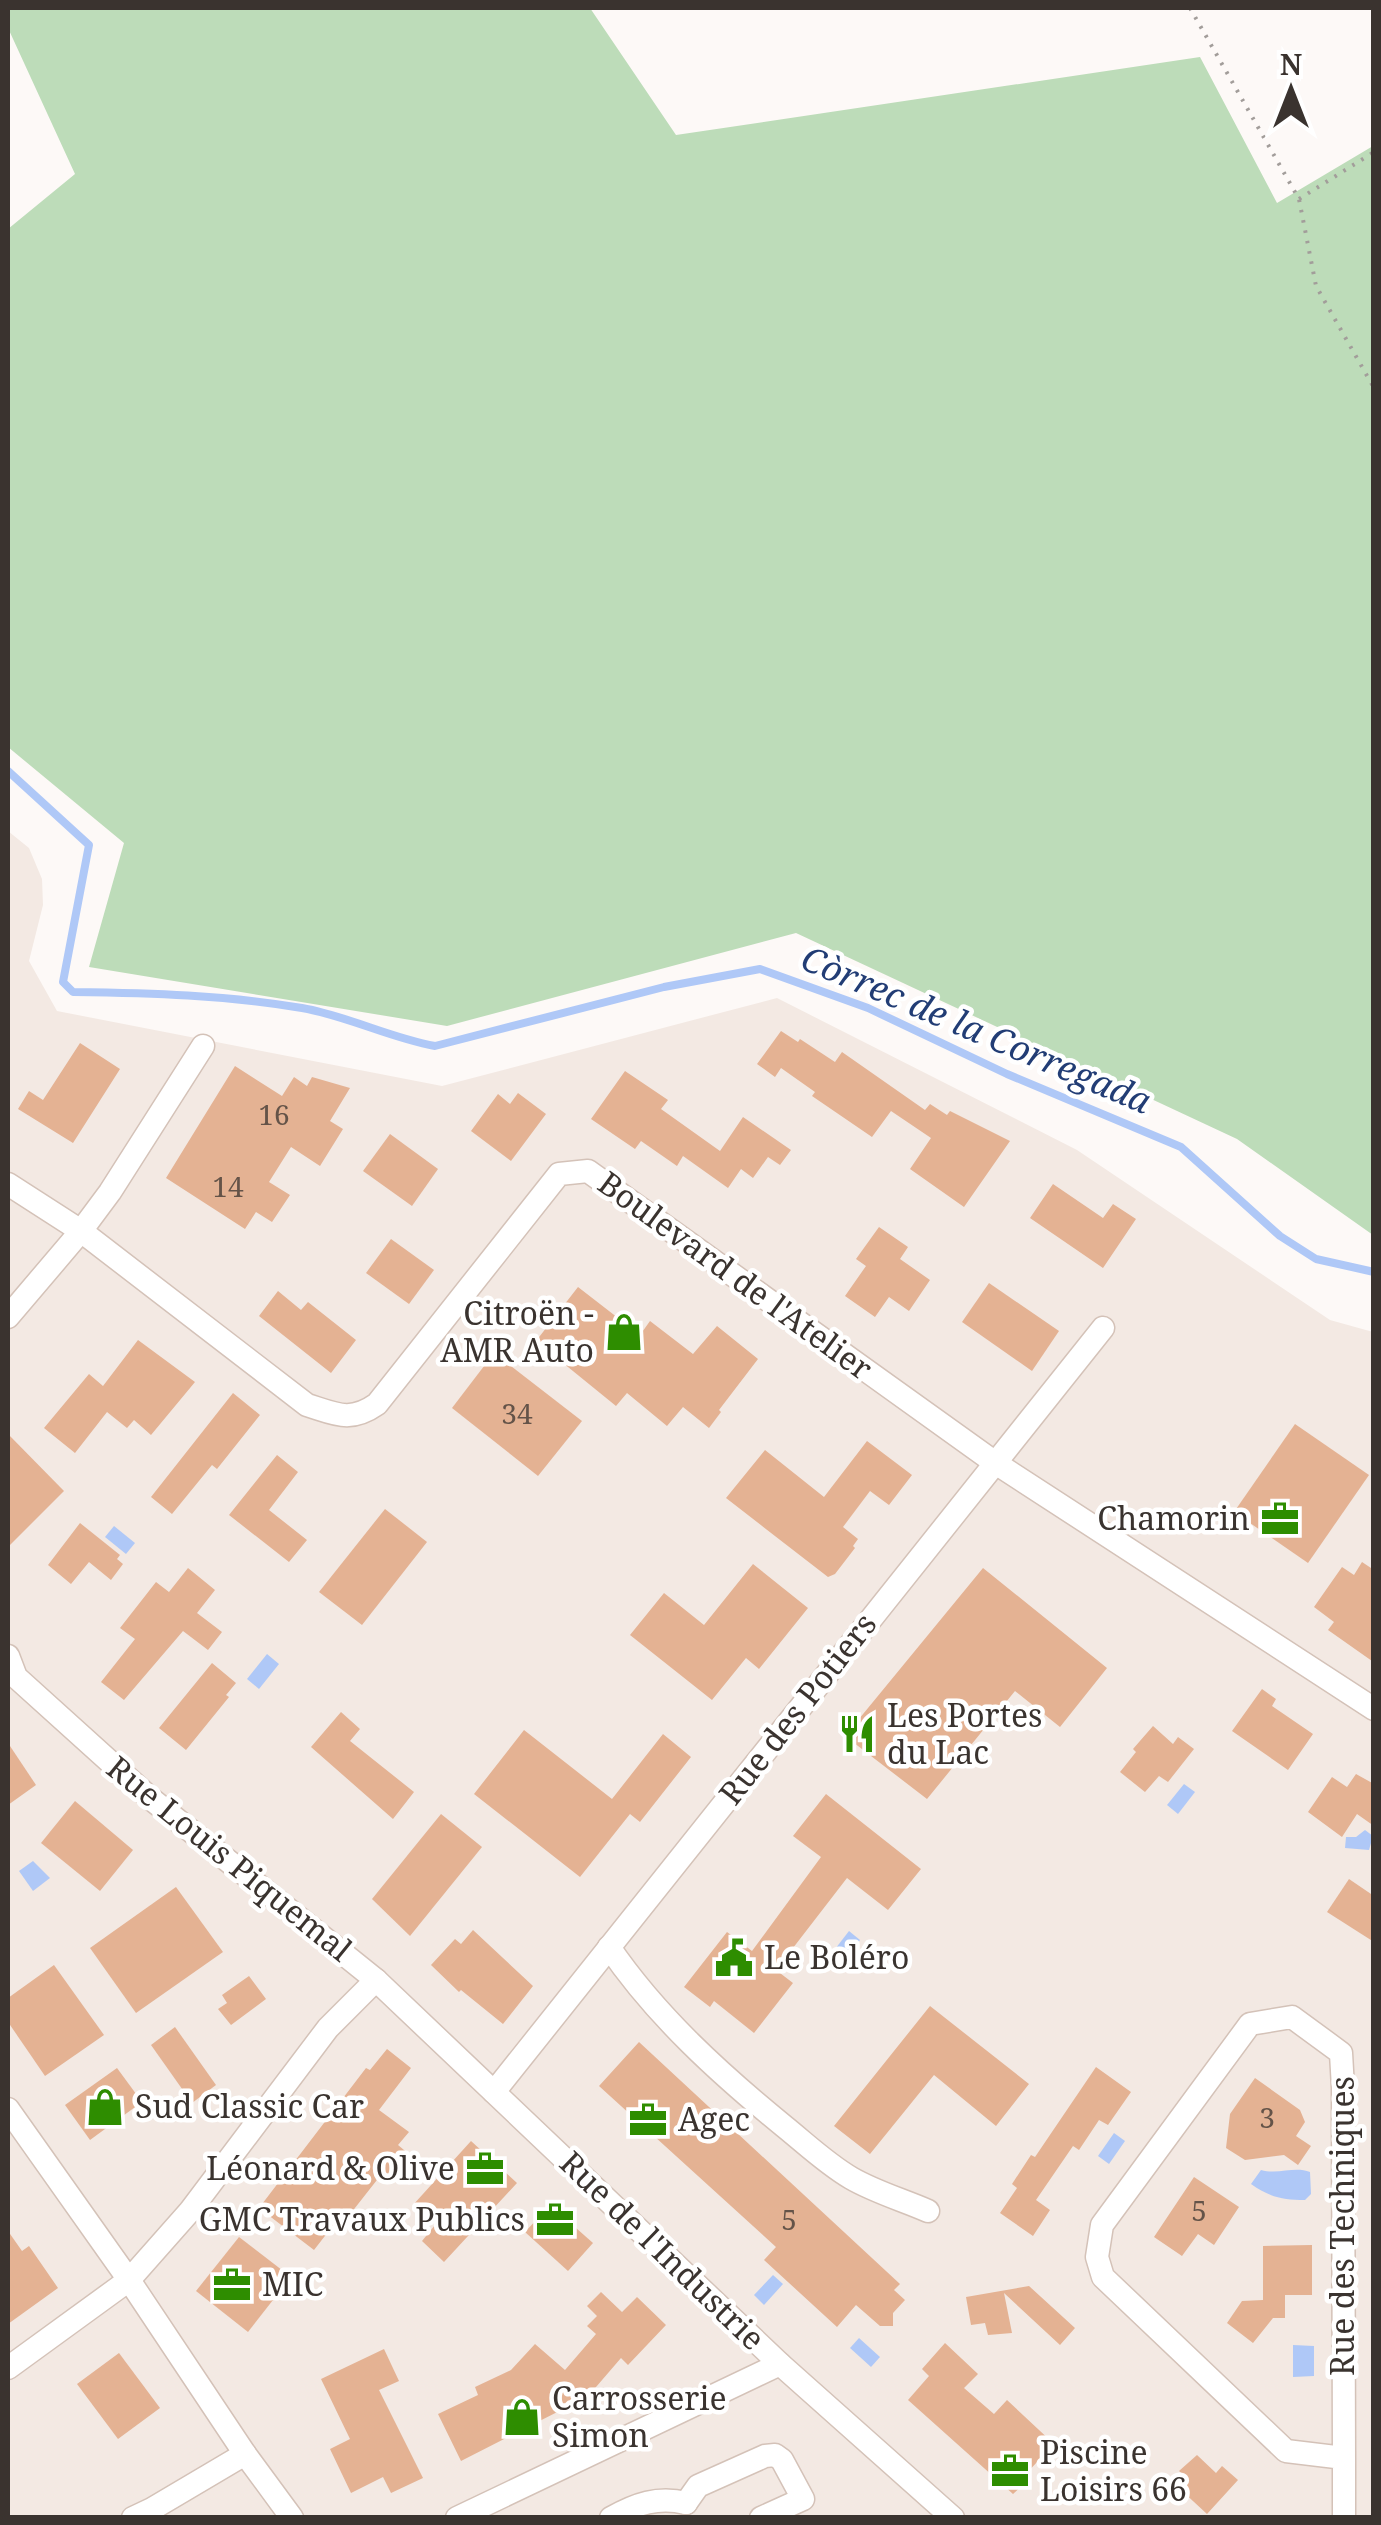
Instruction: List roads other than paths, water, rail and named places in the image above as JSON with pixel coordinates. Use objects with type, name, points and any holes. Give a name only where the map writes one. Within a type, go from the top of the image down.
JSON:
[{"type":"street","points":[[8,1316],[110,1192],[203,1046]]},
{"type":"street","name":"Boulevard de l'Atelier","points":[[8,1184],[81,1231],[307,1404],[340,1415],[360,1416],[377,1404],[559,1174],[588,1170],[994,1462],[1374,1710]]},
{"type":"street","name":"Rue des Potiers","points":[[494,2092],[1103,1328]]},
{"type":"street","name":"Rue Louis Piquemal","points":[[8,2368],[129,2280],[190,2211],[328,2028],[376,1980],[150,1798],[10,1671]]},
{"type":"street","points":[[609,1947],[667,2020],[762,2108],[855,2180],[928,2211]]},
{"type":"street","name":"Rue de l'Industrie","points":[[376,1980],[780,2364],[953,2518]]},
{"type":"street","name":"Rue des Techniques","points":[[1344,2458],[1286,2451],[1103,2276],[1097,2257],[1102,2225],[1250,2024],[1292,2017],[1342,2052],[1344,2458],[1344,2518]]},
{"type":"street","points":[[8,2109],[292,2518]]},
{"type":"street","points":[[457,2518],[780,2364]]},
{"type":"street","points":[[132,2518],[245,2454]]},
{"type":"street","points":[[611,2518],[665,2498],[689,2510],[698,2486],[775,2455],[782,2460],[808,2508],[760,2518]]},
{"type":"water","points":[[114,1526],[135,1543],[126,1554],[105,1537]]},
{"type":"water","points":[[267,1654],[279,1664],[259,1689],[247,1679]]},
{"type":"water","points":[[1184,1784],[1195,1792],[1178,1814],[1167,1805]]},
{"type":"water","points":[[1365,1830],[1373,1836],[1369,1850],[1345,1848],[1346,1837],[1356,1837]]},
{"type":"water","points":[[33,1861],[50,1878],[33,1891],[19,1871]]},
{"type":"water","points":[[849,1931],[860,1940],[843,1961],[832,1953]]},
{"type":"water","points":[[1114,2133],[1125,2141],[1109,2164],[1098,2156]]},
{"type":"water","points":[[1261,2170],[1310,2172],[1311,2194],[1305,2200],[1297,2200],[1264,2192],[1251,2184]]},
{"type":"water","points":[[773,2275],[783,2284],[764,2305],[754,2295]]},
{"type":"water","points":[[859,2338],[880,2357],[871,2367],[850,2348]]},
{"type":"water","points":[[1293,2345],[1314,2346],[1314,2376],[1293,2377]]},
{"type":"waterway","name":"Còrrec de la Corregada","points":[[8,771],[89,845],[63,982],[73,992],[188,995],[273,1004],[319,1012],[435,1046],[664,987],[760,969],[868,1008],[1007,1074],[1181,1147],[1280,1236],[1316,1259],[1374,1272]]},
{"type":"place","name":"Citroën - AMR Auto","points":[[624,1332]]},
{"type":"place","name":"Chamorin","points":[[1280,1519]]},
{"type":"place","name":"Les Portes du Lac","points":[[857,1734]]},
{"type":"place","name":"Le Boléro","points":[[734,1958]]},
{"type":"place","name":"Sud Classic Car","points":[[105,2107]]},
{"type":"place","name":"Agec","points":[[648,2120]]},
{"type":"place","name":"Léonard & Olive","points":[[485,2169]]},
{"type":"place","name":"GMC Travaux Publics","points":[[555,2220]]},
{"type":"place","name":"MIC","points":[[232,2285]]},
{"type":"place","name":"Carrosserie Simon","points":[[522,2417]]},
{"type":"place","name":"Piscine Loisirs 66","points":[[1010,2471]]}]
